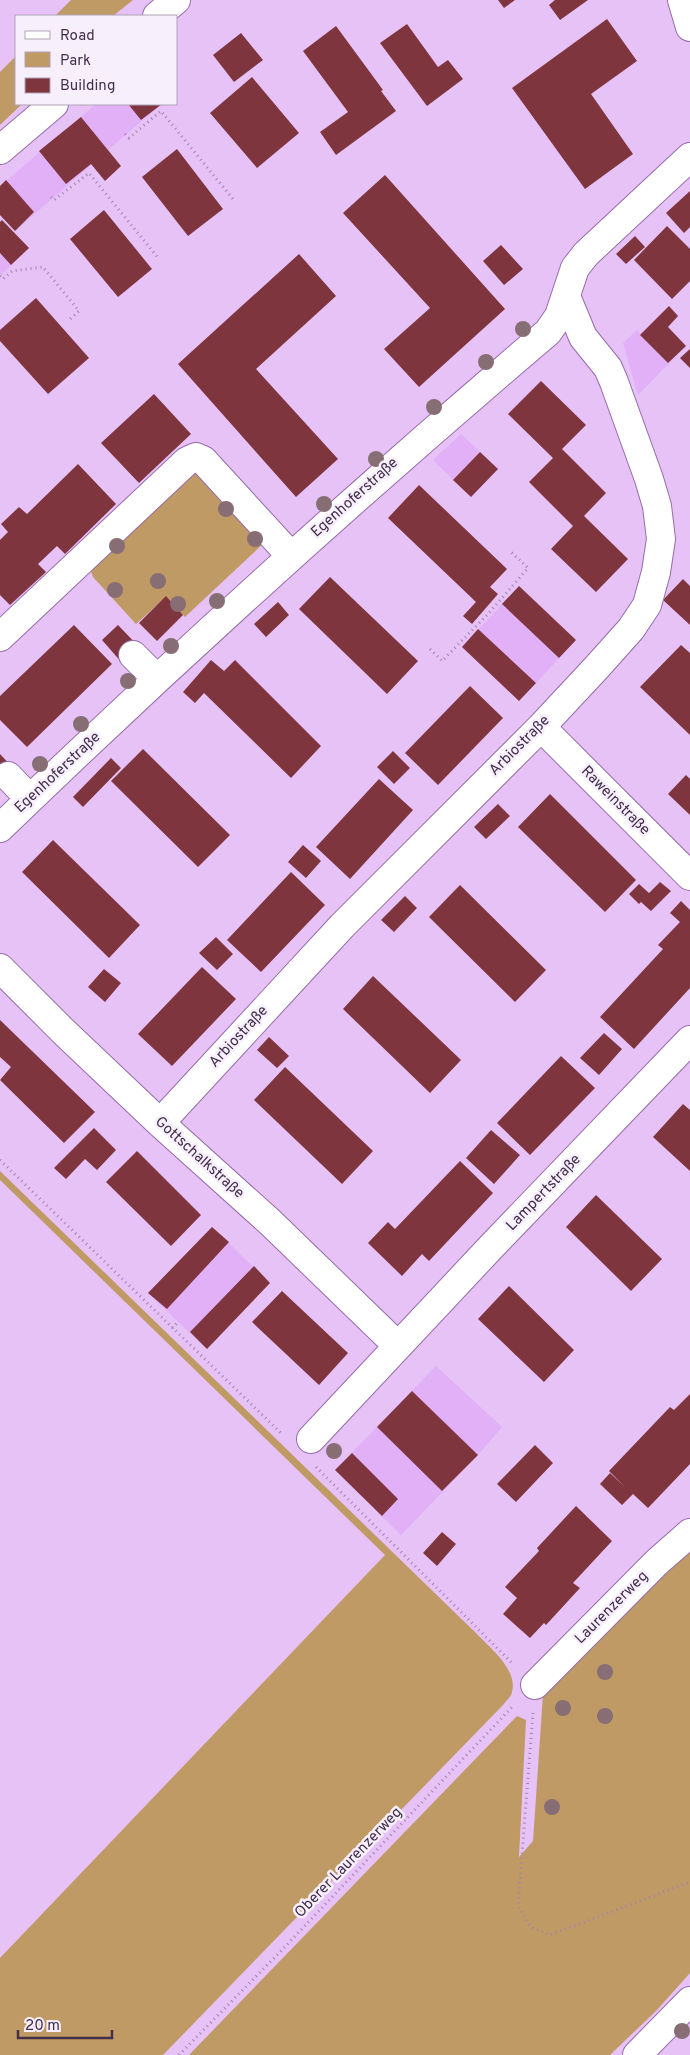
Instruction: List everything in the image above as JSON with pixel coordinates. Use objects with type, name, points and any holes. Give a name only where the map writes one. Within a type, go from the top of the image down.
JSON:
[{"type":"street","points":[[158,15],[176,0]]},
{"type":"street","points":[[682,0],[690,27]]},
{"type":"street","points":[[0,150],[53,105]]},
{"type":"street","name":"Egenhoferstraße","points":[[0,828],[157,679],[291,556],[409,450],[548,332],[559,316],[575,268],[586,254],[690,157]]},
{"type":"street","name":"Arbiostraße","points":[[160,1123],[352,915],[541,727],[631,629],[647,605],[656,572],[661,539],[656,506],[649,480],[608,368],[583,337],[566,296]]},
{"type":"street","points":[[0,637],[187,461],[196,457],[203,460],[291,556]]},
{"type":"street","points":[[133,655],[157,679]]},
{"type":"street","name":"Raweinstraße","points":[[541,727],[690,876]]},
{"type":"street","points":[[8,776],[30,799]]},
{"type":"street","name":"Gottschalkstraße","points":[[0,968],[64,1032],[270,1223],[398,1346]]},
{"type":"street","name":"Lampertstraße","points":[[299,1439],[398,1346],[690,1040]]},
{"type":"street","name":"Laurenzerweg","points":[[528,1691],[657,1562],[690,1533]]},
{"type":"street","points":[[637,2055],[690,2001]]},
{"type":"path","points":[[125,134],[129,138],[161,111],[232,199]]},
{"type":"path","points":[[52,197],[54,200],[89,173],[159,259]]},
{"type":"path","points":[[0,282],[2,277],[12,271],[44,268],[79,311],[69,320]]},
{"type":"path","points":[[430,649],[442,660],[489,613],[528,568],[510,551]]},
{"type":"path","points":[[0,1160],[172,1328],[299,1439]]},
{"type":"path","points":[[172,1328],[178,1322]]},
{"type":"path","points":[[315,1467],[528,1691],[534,1711],[518,1906],[531,1927],[550,1935],[690,1882]]},
{"type":"path","name":"Oberer Laurenzerweg","points":[[179,2055],[280,1952],[528,1691]]},
{"type":"shaded area","points":[[95,105],[160,105],[15,231],[0,215],[0,186]]},
{"type":"shaded area","points":[[0,219],[29,248],[0,276]]},
{"type":"shaded area","points":[[659,317],[686,346],[638,395],[623,343],[637,330],[640,334]]},
{"type":"shaded area","points":[[461,434],[498,469],[471,497],[433,460]]},
{"type":"shaded area","points":[[519,586],[576,640],[519,701],[462,647]]},
{"type":"shaded area","points":[[212,1227],[270,1283],[207,1349],[148,1293]]},
{"type":"shaded area","points":[[436,1366],[502,1427],[478,1455],[401,1535],[335,1470]]},
{"type":"green space","points":[[71,0],[133,0],[114,15],[56,15]]},
{"type":"green space","points":[[15,57],[15,105],[21,105],[0,125],[0,72]]},
{"type":"green space","points":[[194,468],[266,541],[185,617],[166,597],[136,624],[93,577],[89,566]]},
{"type":"green space","points":[[0,1171],[496,1653],[507,1668],[513,1684],[510,1697],[503,1705],[163,2055],[0,2055],[0,1958],[385,1555],[0,1180]]},
{"type":"green space","points":[[690,1550],[690,1973],[657,2010],[610,2055],[189,2055],[517,1716],[526,1720],[519,1857],[533,1841],[543,1694]]},
{"type":"building","points":[[498,0],[515,0],[504,8]]},
{"type":"building","points":[[555,0],[588,0],[560,20],[549,5]]},
{"type":"building","points":[[607,19],[637,61],[591,94],[633,154],[585,189],[512,88]]},
{"type":"building","points":[[407,24],[438,67],[448,60],[463,79],[427,106],[380,43]]},
{"type":"building","points":[[336,26],[396,111],[336,155],[320,132],[348,112],[303,51]]},
{"type":"building","points":[[241,33],[263,60],[234,82],[213,55]]},
{"type":"building","points":[[252,77],[299,133],[257,168],[210,113]]},
{"type":"building","points":[[129,105],[161,105],[141,120]]},
{"type":"building","points":[[81,117],[121,166],[105,181],[91,164],[66,184],[39,151]]},
{"type":"building","points":[[177,149],[223,209],[188,236],[142,177]]},
{"type":"building","points":[[385,175],[505,309],[419,387],[384,349],[430,308],[343,213]]},
{"type":"building","points":[[6,180],[34,212],[15,231],[0,215],[0,186]]},
{"type":"building","points":[[690,191],[690,227],[684,233],[666,213]]},
{"type":"building","points":[[104,210],[152,269],[118,297],[70,239]]},
{"type":"building","points":[[2,220],[29,248],[11,265],[0,253],[0,222]]},
{"type":"building","points":[[667,226],[690,249],[690,281],[672,299],[634,260]]},
{"type":"building","points":[[635,236],[645,247],[626,264],[616,254]]},
{"type":"building","points":[[501,245],[523,269],[504,285],[483,261]]},
{"type":"building","points":[[299,254],[336,296],[256,369],[338,459],[296,497],[178,364]]},
{"type":"building","points":[[36,298],[89,358],[48,394],[0,341],[0,330]]},
{"type":"building","points":[[669,306],[678,316],[668,327],[686,346],[668,363],[640,335]]},
{"type":"building","points":[[690,349],[690,368],[680,358]]},
{"type":"building","points":[[541,381],[586,425],[562,449],[606,493],[584,516],[628,559],[596,592],[551,549],[573,526],[529,482],[553,458],[508,414]]},
{"type":"building","points":[[154,394],[191,434],[139,483],[101,443]]},
{"type":"building","points":[[480,452],[498,469],[471,497],[453,480]]},
{"type":"building","points":[[78,464],[116,504],[65,554],[57,546],[38,564],[46,572],[10,605],[0,595],[0,540],[8,532],[1,524],[19,507],[27,514]]},
{"type":"building","points":[[419,485],[507,569],[490,587],[498,594],[472,624],[463,616],[476,602],[388,518]]},
{"type":"building","points":[[330,577],[418,661],[387,694],[299,609]]},
{"type":"building","points":[[683,579],[690,586],[690,625],[663,600]]},
{"type":"building","points":[[519,586],[576,640],[559,658],[502,604]]},
{"type":"building","points":[[166,596],[183,615],[157,641],[139,623]]},
{"type":"building","points":[[278,602],[289,615],[266,637],[254,624]]},
{"type":"building","points":[[74,625],[112,664],[27,747],[0,720],[0,696]]},
{"type":"building","points":[[118,625],[140,648],[123,664],[102,640]]},
{"type":"building","points":[[478,629],[536,683],[519,701],[462,647]]},
{"type":"building","points":[[681,645],[690,653],[690,735],[640,687]]},
{"type":"building","points":[[211,660],[224,671],[235,660],[321,746],[291,778],[204,693],[195,703],[183,692]]},
{"type":"building","points":[[470,686],[503,718],[438,785],[405,753]]},
{"type":"building","points":[[143,749],[230,835],[198,867],[111,781]]},
{"type":"building","points":[[393,751],[410,768],[394,784],[377,767]]},
{"type":"building","points":[[0,754],[15,770],[0,784]]},
{"type":"building","points":[[111,758],[121,768],[83,807],[73,797]]},
{"type":"building","points":[[686,775],[690,779],[690,815],[668,794]]},
{"type":"building","points":[[379,779],[413,810],[350,879],[316,847]]},
{"type":"building","points":[[550,794],[636,880],[605,912],[518,827]]},
{"type":"building","points":[[498,804],[510,816],[486,839],[474,827]]},
{"type":"building","points":[[53,840],[140,925],[109,958],[22,872]]},
{"type":"building","points":[[303,845],[321,861],[306,878],[288,862]]},
{"type":"building","points":[[291,872],[325,905],[261,972],[227,940]]},
{"type":"building","points":[[660,882],[671,891],[651,911],[641,902],[639,904],[629,894],[639,884],[649,893]]},
{"type":"building","points":[[460,885],[546,970],[515,1002],[429,917]]},
{"type":"building","points":[[405,896],[417,908],[394,932],[381,920]]},
{"type":"building","points":[[681,901],[690,910],[690,988],[634,1049],[600,1017],[663,949],[658,945],[680,922],[670,913]]},
{"type":"building","points":[[216,937],[233,954],[217,970],[199,953]]},
{"type":"building","points":[[202,967],[236,999],[172,1066],[138,1034]]},
{"type":"building","points":[[104,969],[121,983],[105,1002],[88,987]]},
{"type":"building","points":[[373,976],[461,1060],[430,1093],[343,1009]]},
{"type":"building","points":[[0,1020],[95,1112],[64,1143],[0,1080],[11,1067],[0,1057]]},
{"type":"building","points":[[604,1033],[622,1049],[599,1075],[580,1058]]},
{"type":"building","points":[[269,1037],[289,1056],[277,1068],[257,1050]]},
{"type":"building","points":[[561,1056],[595,1088],[530,1155],[497,1123]]},
{"type":"building","points":[[285,1067],[373,1151],[342,1184],[254,1100]]},
{"type":"building","points":[[683,1104],[690,1110],[690,1171],[653,1137]]},
{"type":"building","points":[[94,1128],[116,1150],[97,1170],[85,1159],[66,1179],[54,1168]]},
{"type":"building","points":[[491,1130],[520,1155],[494,1184],[466,1158]]},
{"type":"building","points":[[137,1151],[201,1215],[171,1246],[106,1182]]},
{"type":"building","points":[[460,1161],[493,1193],[429,1261],[422,1254],[402,1276],[368,1243],[388,1222],[395,1229]]},
{"type":"building","points":[[596,1195],[662,1259],[631,1291],[566,1227]]},
{"type":"building","points":[[212,1227],[229,1242],[167,1309],[148,1293]]},
{"type":"building","points":[[254,1266],[270,1283],[207,1349],[190,1332]]},
{"type":"building","points":[[509,1286],[574,1350],[544,1382],[478,1319]]},
{"type":"building","points":[[282,1291],[348,1353],[319,1385],[252,1322]]},
{"type":"building","points":[[412,1391],[478,1455],[442,1491],[377,1427]]},
{"type":"building","points":[[690,1394],[690,1464],[648,1508],[633,1494],[622,1505],[600,1484],[610,1473],[625,1487],[609,1471],[670,1407],[674,1410]]},
{"type":"building","points":[[535,1445],[553,1463],[516,1502],[497,1484]]},
{"type":"building","points":[[352,1453],[398,1499],[382,1516],[335,1470]]},
{"type":"building","points":[[576,1506],[612,1541],[573,1583],[580,1588],[546,1625],[544,1623],[530,1638],[503,1614],[517,1598],[505,1587],[539,1551],[537,1548]]},
{"type":"building","points":[[442,1532],[456,1544],[437,1566],[423,1553]]}]
